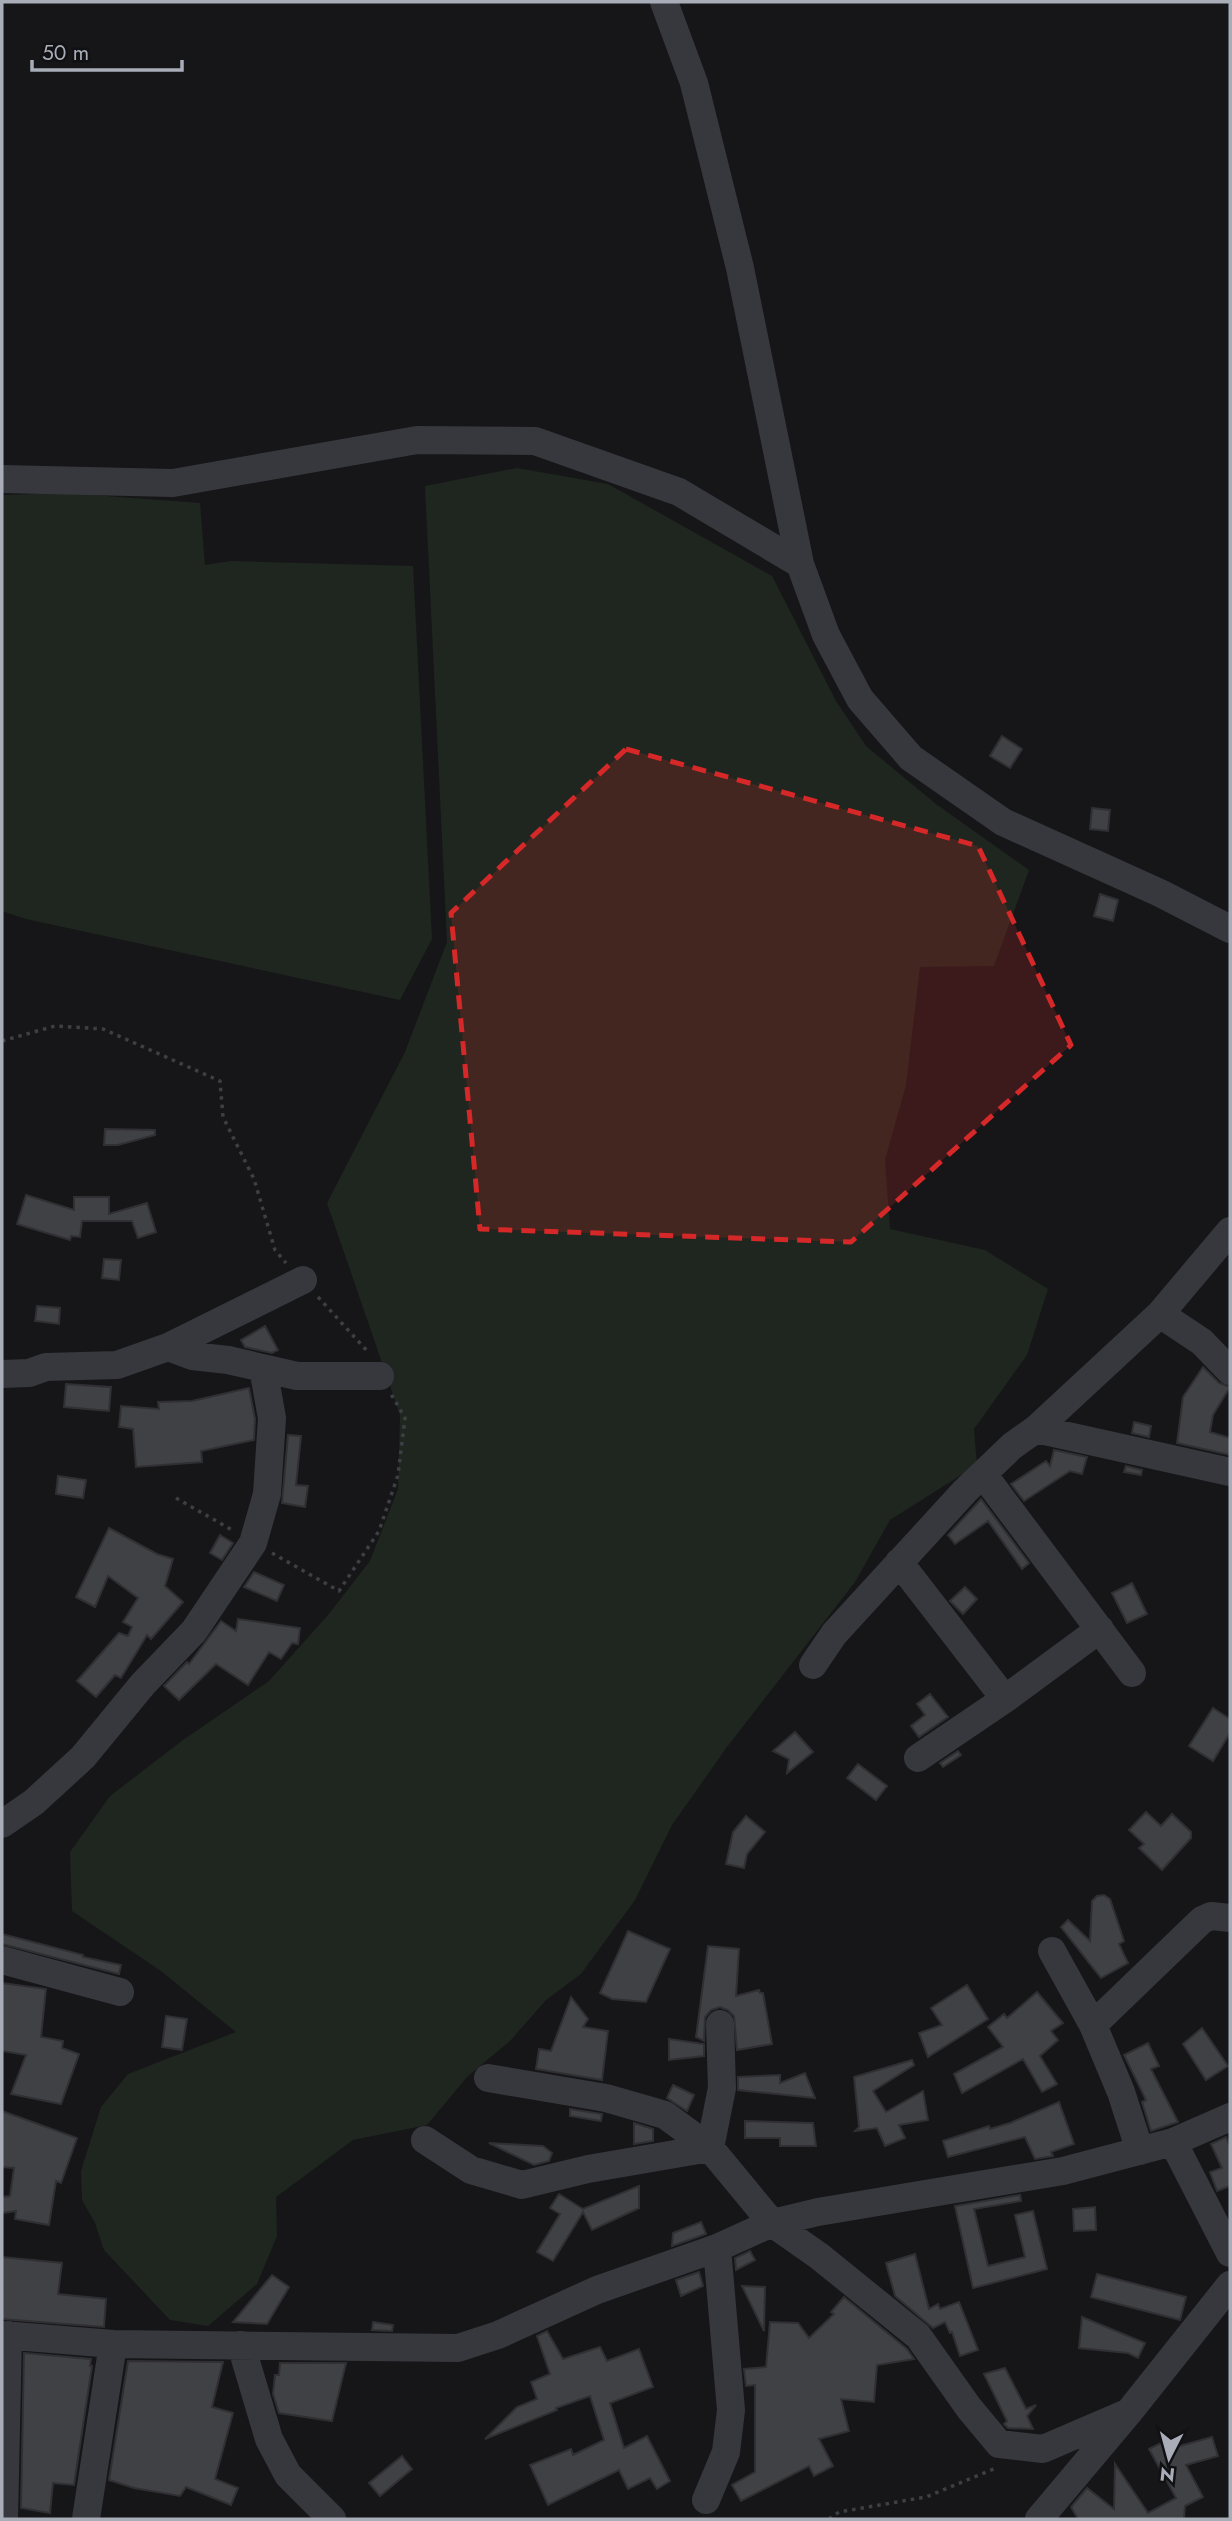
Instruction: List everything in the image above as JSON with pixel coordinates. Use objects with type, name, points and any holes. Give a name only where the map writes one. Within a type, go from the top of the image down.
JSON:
[{"type":"street","points":[[664,2],[694,83],[740,268],[800,564],[826,635],[860,699],[911,758],[1003,822],[1160,893],[1230,929]]},
{"type":"street","points":[[2,479],[173,483],[416,440],[535,441],[678,492],[800,564]]},
{"type":"street","points":[[813,1665],[834,1634],[983,1475],[1160,1314],[1227,1242]]},
{"type":"street","points":[[2,1374],[29,1373],[46,1367],[117,1365],[168,1347],[303,1280]]},
{"type":"street","points":[[1160,1314],[1202,1342],[1230,1371]]},
{"type":"street","points":[[168,1347],[192,1356],[228,1360],[297,1376],[380,1376]]},
{"type":"street","points":[[2,1824],[34,1802],[83,1757],[143,1684],[194,1631],[253,1543],[267,1493],[272,1418],[263,1368]]},
{"type":"street","points":[[1036,1429],[1230,1472]]},
{"type":"street","points":[[983,1475],[1132,1673]]},
{"type":"street","points":[[899,1562],[1005,1699]]},
{"type":"street","points":[[918,1758],[1005,1699],[1100,1629]]},
{"type":"street","points":[[1093,2025],[1202,1920],[1211,1916],[1230,1918]]},
{"type":"street","points":[[1052,1951],[1093,2025],[1122,2092],[1140,2151]]},
{"type":"street","points":[[2,1960],[120,1992]]},
{"type":"street","points":[[710,2148],[722,2088],[720,2024]]},
{"type":"street","points":[[488,2077],[606,2098],[664,2115],[710,2148],[772,2223],[819,2256],[918,2336],[962,2399],[999,2444],[1043,2449],[1129,2412]]},
{"type":"street","points":[[4,2519],[5,2335],[113,2344],[458,2348],[498,2335],[597,2290],[717,2248],[772,2223],[818,2212],[1063,2171],[1173,2142],[1230,2117]]},
{"type":"street","points":[[425,2140],[471,2170],[522,2185],[588,2168],[710,2148]]},
{"type":"street","points":[[1173,2142],[1230,2253]]},
{"type":"street","points":[[706,2500],[726,2452],[731,2410],[717,2248]]},
{"type":"street","points":[[1039,2519],[1230,2285]]},
{"type":"street","points":[[86,2519],[113,2344]]},
{"type":"street","points":[[241,2345],[269,2440],[288,2475],[332,2519]]},
{"type":"path","points":[[829,2519],[839,2512],[926,2497],[1008,2463]]},
{"type":"highlighted area","points":[[626,749],[978,846],[1071,1045],[851,1242],[480,1229],[451,913]]},
{"type":"shaded area","points":[[517,468],[608,484],[772,576],[836,701],[866,746],[936,804],[1029,870],[994,966],[920,967],[906,1085],[885,1160],[890,1229],[985,1250],[1048,1289],[1027,1355],[974,1429],[977,1465],[890,1520],[855,1582],[727,1747],[672,1825],[635,1900],[581,1974],[546,2000],[510,2041],[468,2076],[427,2125],[353,2140],[276,2197],[277,2236],[257,2284],[208,2326],[170,2320],[104,2250],[95,2223],[82,2200],[81,2171],[101,2107],[128,2074],[236,2032],[161,1971],[72,1911],[70,1852],[110,1796],[183,1740],[269,1681],[328,1615],[370,1561],[398,1489],[400,1415],[327,1203],[405,1052],[447,942],[425,486]]},
{"type":"shaded area","points":[[66,493],[200,503],[205,565],[231,561],[413,566],[432,939],[400,1000],[26,919],[2,911],[2,495]]},
{"type":"building","points":[[1002,736],[1022,749],[1010,768],[990,756]]},
{"type":"building","points":[[1092,808],[1110,810],[1108,831],[1090,829]]},
{"type":"building","points":[[1100,894],[1118,900],[1113,921],[1094,916]]},
{"type":"building","points":[[105,1129],[155,1130],[155,1135],[118,1145],[104,1145]]},
{"type":"building","points":[[26,1195],[74,1210],[74,1197],[109,1197],[109,1214],[147,1203],[156,1232],[138,1238],[132,1221],[82,1221],[80,1237],[71,1236],[70,1240],[17,1224]]},
{"type":"building","points":[[104,1259],[121,1260],[119,1280],[102,1278]]},
{"type":"building","points":[[37,1306],[60,1308],[59,1324],[35,1321]]},
{"type":"building","points":[[265,1326],[278,1350],[272,1353],[245,1347],[241,1340]]},
{"type":"building","points":[[1203,1367],[1219,1383],[1230,1387],[1213,1415],[1210,1432],[1230,1438],[1230,1455],[1177,1443],[1183,1397]]},
{"type":"building","points":[[66,1384],[111,1387],[109,1411],[64,1407]]},
{"type":"building","points":[[249,1388],[255,1419],[254,1440],[201,1451],[202,1462],[136,1467],[133,1429],[119,1427],[121,1406],[159,1409],[158,1402],[192,1401]]},
{"type":"building","points":[[1134,1422],[1151,1426],[1149,1437],[1132,1433]]},
{"type":"building","points":[[288,1435],[301,1436],[296,1485],[308,1486],[305,1507],[282,1503]]},
{"type":"building","points":[[1054,1450],[1087,1457],[1082,1474],[1070,1471],[1024,1501],[1011,1484],[1046,1461],[1050,1466]]},
{"type":"building","points":[[1126,1466],[1142,1470],[1141,1475],[1124,1472]]},
{"type":"building","points":[[58,1476],[86,1480],[83,1498],[56,1494]]},
{"type":"building","points":[[981,1499],[1029,1563],[1022,1569],[988,1521],[955,1544],[948,1535]]},
{"type":"building","points":[[109,1528],[157,1554],[173,1559],[165,1586],[183,1602],[151,1639],[147,1635],[121,1678],[115,1675],[96,1697],[77,1681],[119,1633],[128,1636],[132,1627],[123,1622],[138,1598],[108,1576],[95,1607],[76,1597]]},
{"type":"building","points":[[220,1535],[233,1543],[222,1560],[210,1553]]},
{"type":"building","points":[[254,1572],[284,1585],[277,1601],[244,1587]]},
{"type":"building","points":[[1132,1583],[1147,1614],[1127,1623],[1112,1593]]},
{"type":"building","points":[[965,1587],[977,1599],[963,1614],[950,1601]]},
{"type":"building","points":[[238,1619],[300,1628],[298,1644],[292,1643],[281,1659],[269,1652],[248,1685],[216,1664],[179,1700],[164,1686],[187,1662],[189,1664],[221,1621],[236,1631]]},
{"type":"building","points":[[930,1694],[948,1717],[919,1737],[911,1726],[925,1715],[917,1704]]},
{"type":"building","points":[[1213,1708],[1230,1719],[1230,1733],[1213,1761],[1189,1746]]},
{"type":"building","points":[[795,1732],[813,1752],[787,1773],[789,1759],[773,1751]]},
{"type":"building","points":[[958,1751],[961,1755],[943,1767],[940,1763]]},
{"type":"building","points":[[858,1764],[887,1786],[876,1800],[847,1778]]},
{"type":"building","points":[[1146,1812],[1161,1826],[1172,1814],[1191,1832],[1191,1838],[1162,1870],[1139,1848],[1144,1844],[1129,1830]]},
{"type":"building","points":[[746,1816],[765,1832],[747,1854],[744,1868],[726,1864],[733,1832]]},
{"type":"building","points":[[1104,1895],[1110,1899],[1124,1941],[1119,1944],[1128,1963],[1101,1978],[1061,1927],[1068,1920],[1090,1941],[1092,1901],[1097,1896]]},
{"type":"building","points":[[628,1931],[670,1949],[646,2002],[612,1999],[600,1993]]},
{"type":"building","points":[[2,1934],[121,1965],[119,1974],[2,1944]]},
{"type":"building","points":[[708,1946],[739,1949],[736,1996],[759,1990],[763,1993],[772,2044],[737,2050],[734,2016],[720,2007],[711,2010],[705,2017],[704,2041],[696,2037]]},
{"type":"building","points":[[2,1983],[46,1989],[41,2037],[63,2041],[62,2048],[79,2054],[61,2104],[11,2094],[26,2055],[2,2051]]},
{"type":"building","points":[[967,1985],[988,2019],[928,2057],[919,2033],[942,2025],[931,2008]]},
{"type":"building","points":[[1037,1992],[1063,2023],[1051,2031],[1058,2040],[1040,2056],[1057,2084],[1042,2092],[1023,2059],[962,2093],[954,2074],[1003,2047],[988,2027],[1004,2014],[1007,2018]]},
{"type":"building","points":[[571,1997],[588,2019],[583,2027],[608,2031],[602,2080],[536,2069],[539,2049],[551,2051]]},
{"type":"building","points":[[166,2016],[187,2019],[182,2050],[162,2047]]},
{"type":"building","points":[[1202,2028],[1228,2066],[1206,2080],[1183,2044]]},
{"type":"building","points":[[669,2039],[704,2044],[704,2056],[669,2060]]},
{"type":"building","points":[[1148,2043],[1159,2066],[1151,2069],[1178,2122],[1151,2131],[1142,2102],[1146,2100],[1124,2055]]},
{"type":"building","points":[[912,2060],[914,2065],[873,2091],[886,2112],[923,2091],[928,2120],[899,2125],[905,2138],[885,2146],[877,2128],[855,2131],[859,2127],[854,2077]]},
{"type":"building","points":[[805,2073],[815,2098],[738,2090],[738,2077],[780,2075],[780,2083]]},
{"type":"building","points":[[673,2085],[694,2095],[687,2111],[667,2098]]},
{"type":"building","points":[[1059,2102],[1074,2144],[1051,2152],[1053,2156],[1035,2159],[1025,2137],[948,2157],[943,2141],[989,2126],[990,2129],[1010,2123]]},
{"type":"building","points":[[570,2109],[602,2114],[601,2121],[570,2116]]},
{"type":"building","points":[[2,2111],[77,2138],[61,2183],[56,2181],[49,2225],[15,2219],[16,2211],[2,2213],[2,2197],[10,2196],[14,2168],[2,2167]]},
{"type":"building","points":[[745,2121],[813,2123],[816,2146],[780,2146],[780,2138],[745,2138]]},
{"type":"building","points":[[634,2123],[653,2129],[653,2141],[634,2144]]},
{"type":"building","points":[[1226,2137],[1230,2146],[1230,2186],[1217,2191],[1210,2172],[1222,2168],[1211,2144]]},
{"type":"building","points":[[489,2143],[543,2146],[552,2153],[549,2161],[534,2165]]},
{"type":"building","points":[[639,2186],[639,2208],[592,2230],[583,2212],[553,2261],[537,2252],[560,2214],[550,2208],[559,2194],[583,2209]]},
{"type":"building","points":[[1020,2195],[1021,2201],[974,2209],[988,2266],[1025,2257],[1015,2215],[1033,2211],[1047,2269],[973,2288],[955,2206]]},
{"type":"building","points":[[1095,2207],[1096,2230],[1074,2231],[1073,2209]]},
{"type":"building","points":[[701,2222],[706,2234],[672,2246],[673,2233]]},
{"type":"building","points":[[750,2251],[755,2260],[736,2270],[735,2258]]},
{"type":"building","points":[[915,2254],[929,2309],[938,2304],[940,2309],[959,2302],[978,2350],[960,2356],[952,2332],[950,2333],[945,2322],[933,2328],[895,2296],[886,2263]]},
{"type":"building","points":[[2,2257],[62,2263],[58,2294],[106,2299],[104,2327],[2,2319]]},
{"type":"building","points":[[699,2272],[703,2286],[681,2296],[676,2280]]},
{"type":"building","points":[[1097,2274],[1186,2297],[1180,2320],[1091,2297]]},
{"type":"building","points":[[272,2275],[289,2287],[267,2324],[233,2322]]},
{"type":"building","points":[[742,2286],[765,2287],[764,2331]]},
{"type":"building","points":[[844,2297],[907,2349],[914,2359],[877,2365],[874,2402],[841,2399],[849,2431],[819,2439],[833,2466],[814,2476],[809,2466],[741,2501],[732,2485],[755,2472],[755,2385],[746,2386],[744,2369],[766,2367],[770,2322],[798,2323],[809,2338],[834,2314],[831,2312]]},
{"type":"building","points":[[1082,2317],[1145,2343],[1138,2358],[1128,2353],[1079,2348]]},
{"type":"building","points":[[373,2322],[393,2325],[392,2331],[372,2330]]},
{"type":"building","points":[[547,2331],[563,2359],[600,2347],[607,2361],[639,2349],[653,2387],[610,2403],[624,2448],[647,2436],[670,2481],[657,2489],[650,2478],[628,2489],[619,2470],[548,2505],[530,2465],[571,2449],[573,2455],[604,2440],[590,2396],[485,2439],[517,2407],[537,2399],[531,2382],[550,2374],[537,2336]]},
{"type":"building","points":[[24,2353],[91,2359],[74,2485],[53,2483],[50,2513],[21,2508]]},
{"type":"building","points":[[128,2361],[223,2362],[212,2407],[233,2413],[215,2479],[238,2488],[231,2505],[186,2487],[180,2496],[134,2488],[109,2480]]},
{"type":"building","points":[[280,2363],[346,2363],[332,2421],[279,2413],[273,2394],[275,2375],[279,2375]]},
{"type":"building","points":[[1005,2368],[1026,2409],[1036,2405],[1027,2416],[1033,2429],[1008,2428],[1004,2424],[1007,2421],[984,2374]]},
{"type":"building","points":[[1212,2437],[1218,2456],[1186,2465],[1203,2497],[1185,2506],[1184,2519],[1078,2519],[1071,2507],[1087,2488],[1114,2509],[1115,2464],[1148,2513],[1176,2498],[1149,2449],[1171,2438],[1176,2447]]},
{"type":"building","points":[[402,2456],[412,2469],[380,2496],[369,2483]]}]
